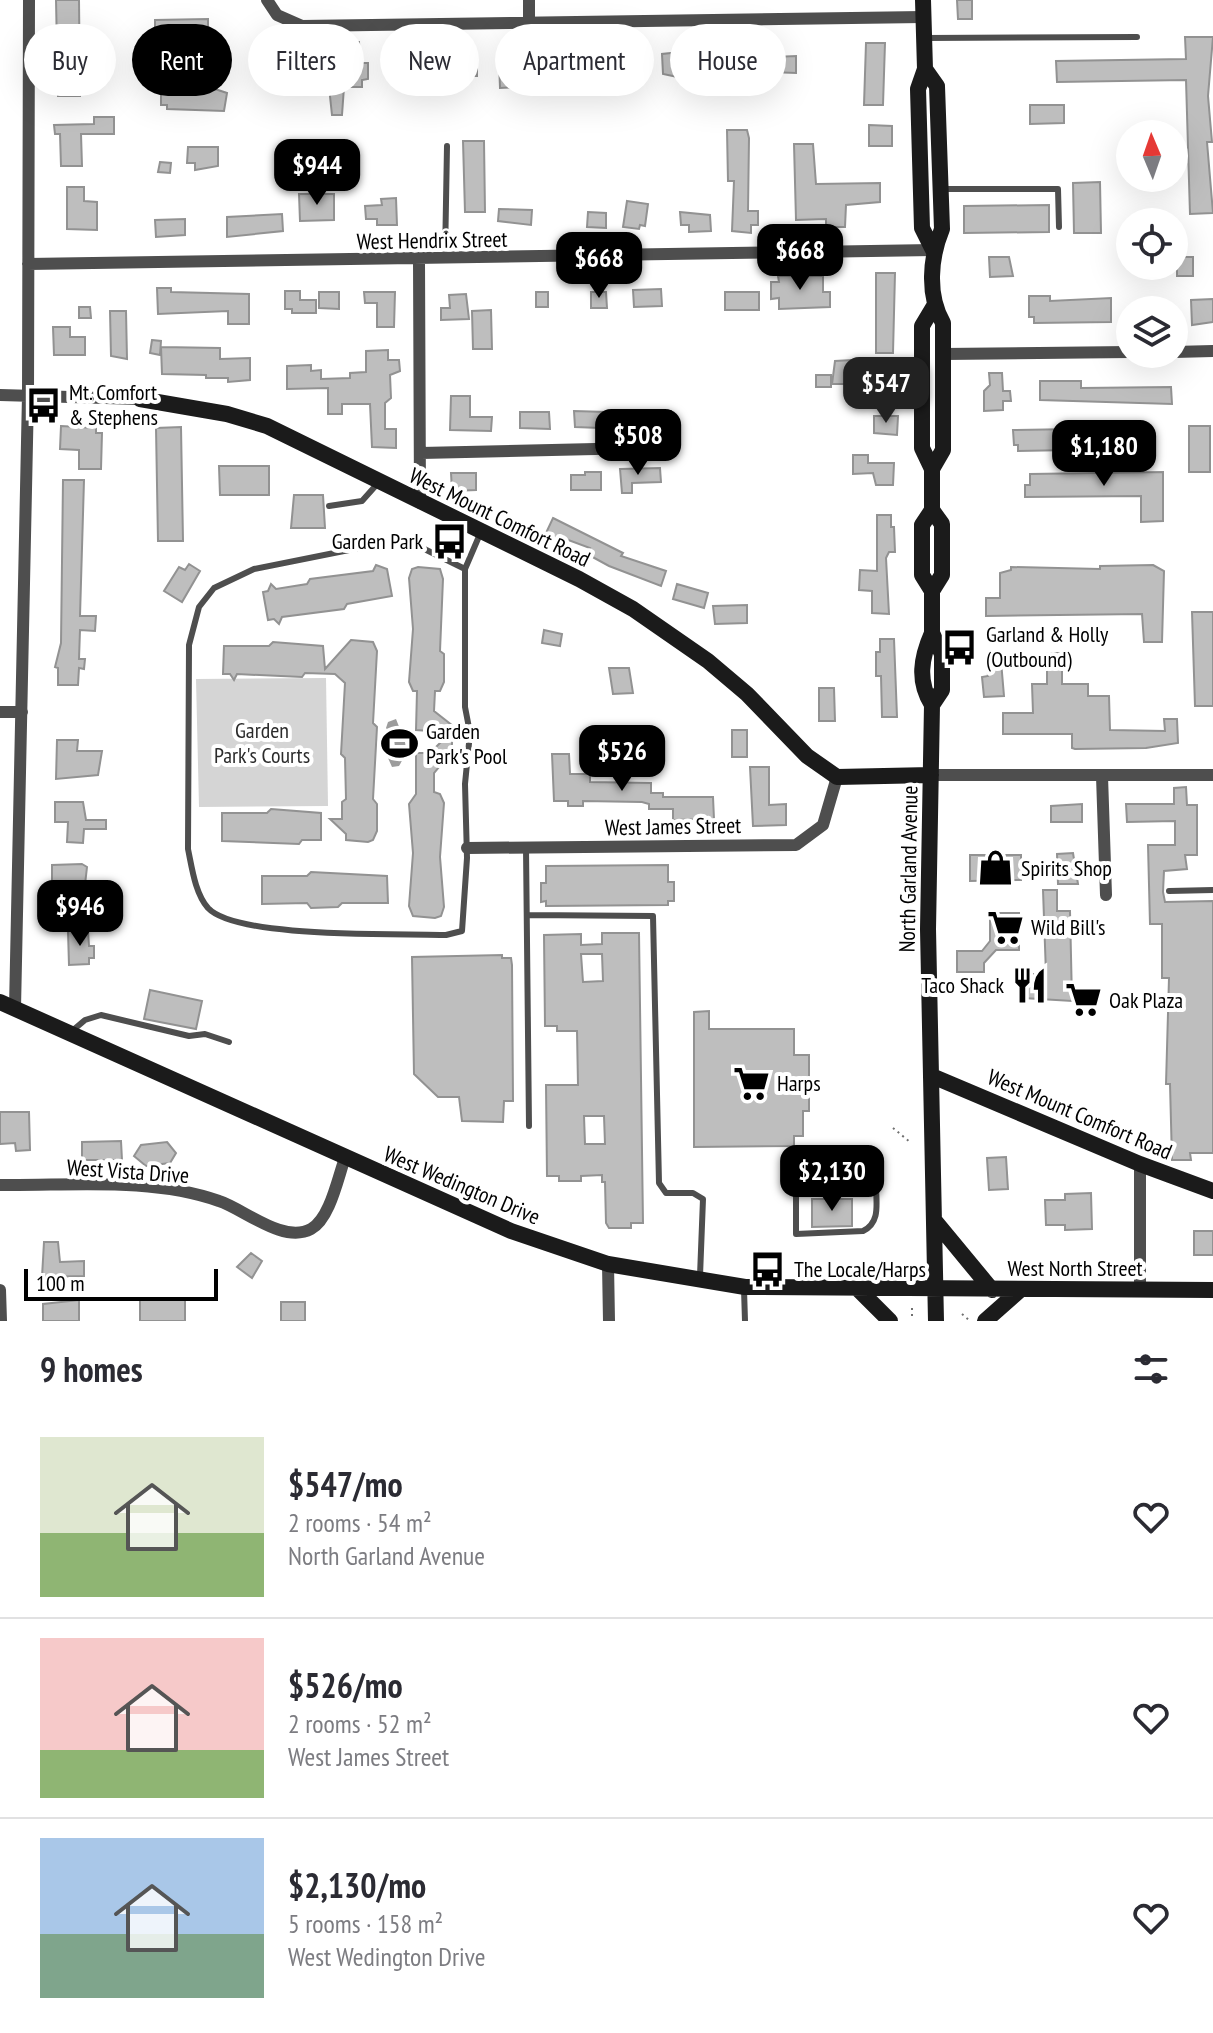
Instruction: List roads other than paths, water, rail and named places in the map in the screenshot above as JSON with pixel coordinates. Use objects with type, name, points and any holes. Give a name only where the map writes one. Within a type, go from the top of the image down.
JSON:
[{"type":"main road","name":"North Garland Avenue","points":[[923,0],[925,69],[918,89],[922,228],[933,250]]},
{"type":"main road","name":"North Garland Avenue","points":[[925,69],[937,86],[942,229],[933,250],[934,306],[943,323],[943,450],[932,469]]},
{"type":"main road","name":"North Garland Avenue","points":[[934,306],[922,326],[922,448],[932,469],[932,510],[922,525],[922,575],[932,591],[932,633],[942,654],[942,690],[932,705],[928,943],[936,1321]]},
{"type":"main road","name":"West Mount Comfort Road","points":[[140,399],[227,414],[267,426],[579,579],[660,626],[727,677],[807,756],[837,777]]},
{"type":"main road","points":[[837,777],[931,775]]},
{"type":"main road","name":"West Wedington Drive","points":[[8,1005],[511,1231],[608,1264],[745,1287],[937,1290]]},
{"type":"main road","name":"West Mount Comfort Road","points":[[932,1076],[1140,1164],[1213,1191]]},
{"type":"main road","points":[[935,1221],[992,1290]]},
{"type":"main road","points":[[859,1290],[890,1321]]},
{"type":"main road","name":"West North Street","points":[[937,1290],[1213,1290]]},
{"type":"main road","points":[[985,1321],[1020,1290]]},
{"type":"street","points":[[8,1005],[22,712],[28,395],[29,0]]},
{"type":"street","points":[[267,0],[277,15],[302,26],[495,24]]},
{"type":"street","points":[[529,0],[529,24],[923,17]]},
{"type":"street","name":"West Hendrix Street","points":[[28,264],[445,260],[933,250]]},
{"type":"street","points":[[419,260],[420,503]]},
{"type":"street","points":[[1188,352],[1213,351]]},
{"type":"street","points":[[943,354],[1116,352]]},
{"type":"street","name":"West Mount Comfort Road","points":[[0,395],[140,399]]},
{"type":"street","points":[[421,453],[639,448]]},
{"type":"street","points":[[0,712],[22,712]]},
{"type":"street","points":[[931,775],[1213,775]]},
{"type":"street","points":[[1102,776],[1106,895]]},
{"type":"street","name":"West James Street","points":[[467,848],[796,845],[823,825],[837,777]]},
{"type":"street","name":"West Vista Drive","points":[[0,1185],[130,1186],[179,1191],[221,1201],[261,1222],[298,1232],[311,1230],[321,1220],[345,1158]]},
{"type":"street","points":[[1140,1164],[1140,1291]]},
{"type":"street","points":[[608,1264],[609,1321]]},
{"type":"street","points":[[0,1290],[1,1321]]},
{"type":"lane","points":[[924,38],[1137,37]]},
{"type":"lane","points":[[445,260],[447,146]]},
{"type":"lane","points":[[941,189],[1058,189],[1059,227]]},
{"type":"lane","points":[[329,506],[362,501],[379,482]]},
{"type":"lane","points":[[465,569],[404,539],[254,569],[214,588],[199,607],[189,645],[188,849],[195,881],[208,908],[232,921],[267,928],[446,935],[462,931],[467,848],[465,784],[470,733],[465,707],[465,569],[480,533]]},
{"type":"lane","points":[[526,848],[529,1126]]},
{"type":"lane","points":[[1169,891],[1213,890]]},
{"type":"lane","points":[[527,915],[653,916],[659,1183],[666,1193],[693,1193],[703,1199],[699,1281]]},
{"type":"lane","points":[[70,1033],[85,1020],[101,1015],[189,1036],[205,1034],[229,1042]]},
{"type":"lane","points":[[796,1185],[796,1234],[863,1231],[870,1227],[877,1215],[876,1185]]},
{"type":"lane","points":[[745,1287],[745,1321]]},
{"type":"place","name":"Mt. Comfort & Stephens","points":[[43,405]]},
{"type":"place","name":"Garden Park","points":[[449,541]]},
{"type":"place","name":"Garland & Holly (Outbound)","points":[[960,647]]},
{"type":"place","name":"Garden Park's Pool","points":[[400,744]]},
{"type":"place","name":"Spirits Shop","points":[[995,868]]},
{"type":"place","name":"Wild Bill's","points":[[1005,927]]},
{"type":"place","name":"Taco Shack","points":[[1030,985]]},
{"type":"place","name":"Oak Plaza","points":[[1083,1000]]},
{"type":"place","name":"Harps","points":[[751,1083]]},
{"type":"place","name":"The Locale/Harps","points":[[768,1269]]},
{"type":"park label","name":"Garden Park's Courts","points":[[262,742]]}]
